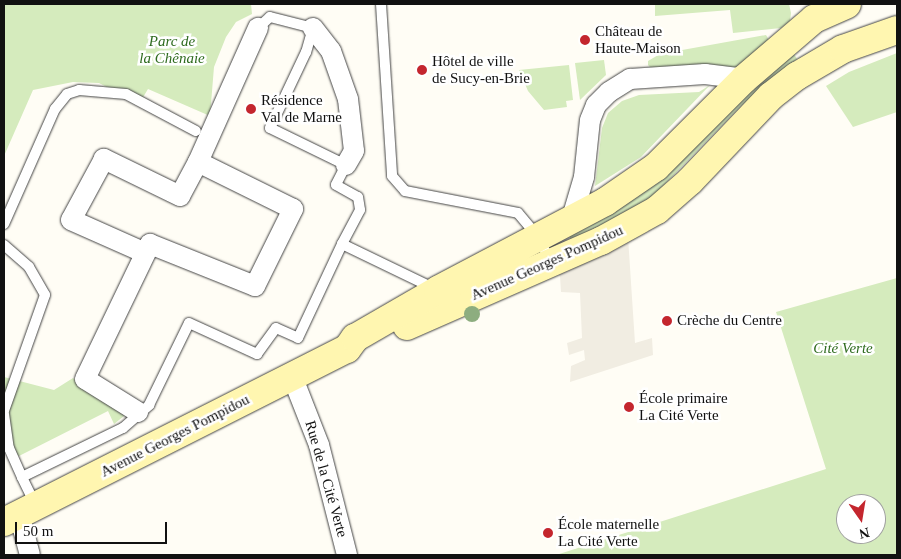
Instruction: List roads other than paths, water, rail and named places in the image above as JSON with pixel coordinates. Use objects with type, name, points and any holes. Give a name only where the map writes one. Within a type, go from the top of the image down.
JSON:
[{"type":"street","name":"Avenue Georges Pompidou","points":[[20,514],[346,349],[355,338],[438,290],[571,220],[656,167],[812,11],[843,5]]},
{"type":"street","points":[[843,5],[843,49]]},
{"type":"street","points":[[812,11],[843,49]]},
{"type":"street","points":[[145,253],[71,220],[104,159],[180,196],[198,162],[258,28]]},
{"type":"street","points":[[313,28],[331,51],[348,99],[354,150],[346,165]]},
{"type":"street","name":"Avenue Georges Pompidou","points":[[346,349],[358,350],[601,242],[657,210],[690,181],[771,96],[843,49],[897,30]]},
{"type":"street","name":"Avenue Georges Pompidou","points":[[571,220],[584,177],[590,120],[596,105],[609,92],[630,80],[705,74],[744,79]]},
{"type":"street","points":[[138,412],[85,379],[150,244],[255,286],[293,209],[198,162]]},
{"type":"street","name":"Rue de la Cité Verte","points":[[292,376],[319,445],[348,555]]},
{"type":"street","points":[[20,514],[30,555]]},
{"type":"lane","points":[[380,4],[392,176],[405,191],[518,213],[538,237],[552,263]]},
{"type":"lane","points":[[22,477],[123,428],[138,412],[149,405],[188,323],[257,354],[276,328],[298,338],[360,210],[358,197],[336,185],[346,165],[270,128],[306,52],[313,28],[270,17],[258,28]]},
{"type":"lane","points":[[4,224],[55,109],[66,94],[79,90],[126,94],[196,131]]},
{"type":"lane","points":[[342,244],[438,290]]},
{"type":"lane","points":[[4,245],[29,267],[45,295],[4,413],[9,448],[22,477],[20,514]]},
{"type":"place","name":"Château de Haute-Maison","points":[[585,40]]},
{"type":"place","name":"Hôtel de ville de Sucy-en-Brie","points":[[422,70]]},
{"type":"place","name":"Résidence Val de Marne","points":[[251,109]]},
{"type":"place","name":"Crèche du Centre","points":[[667,321]]},
{"type":"place","name":"École primaire La Cité Verte","points":[[629,407]]},
{"type":"place","name":"École maternelle La Cité Verte","points":[[548,533]]},
{"type":"park label","name":"Parc de la Chênaie","points":[[172,50]]},
{"type":"park label","name":"Cité Verte","points":[[843,349]]}]
